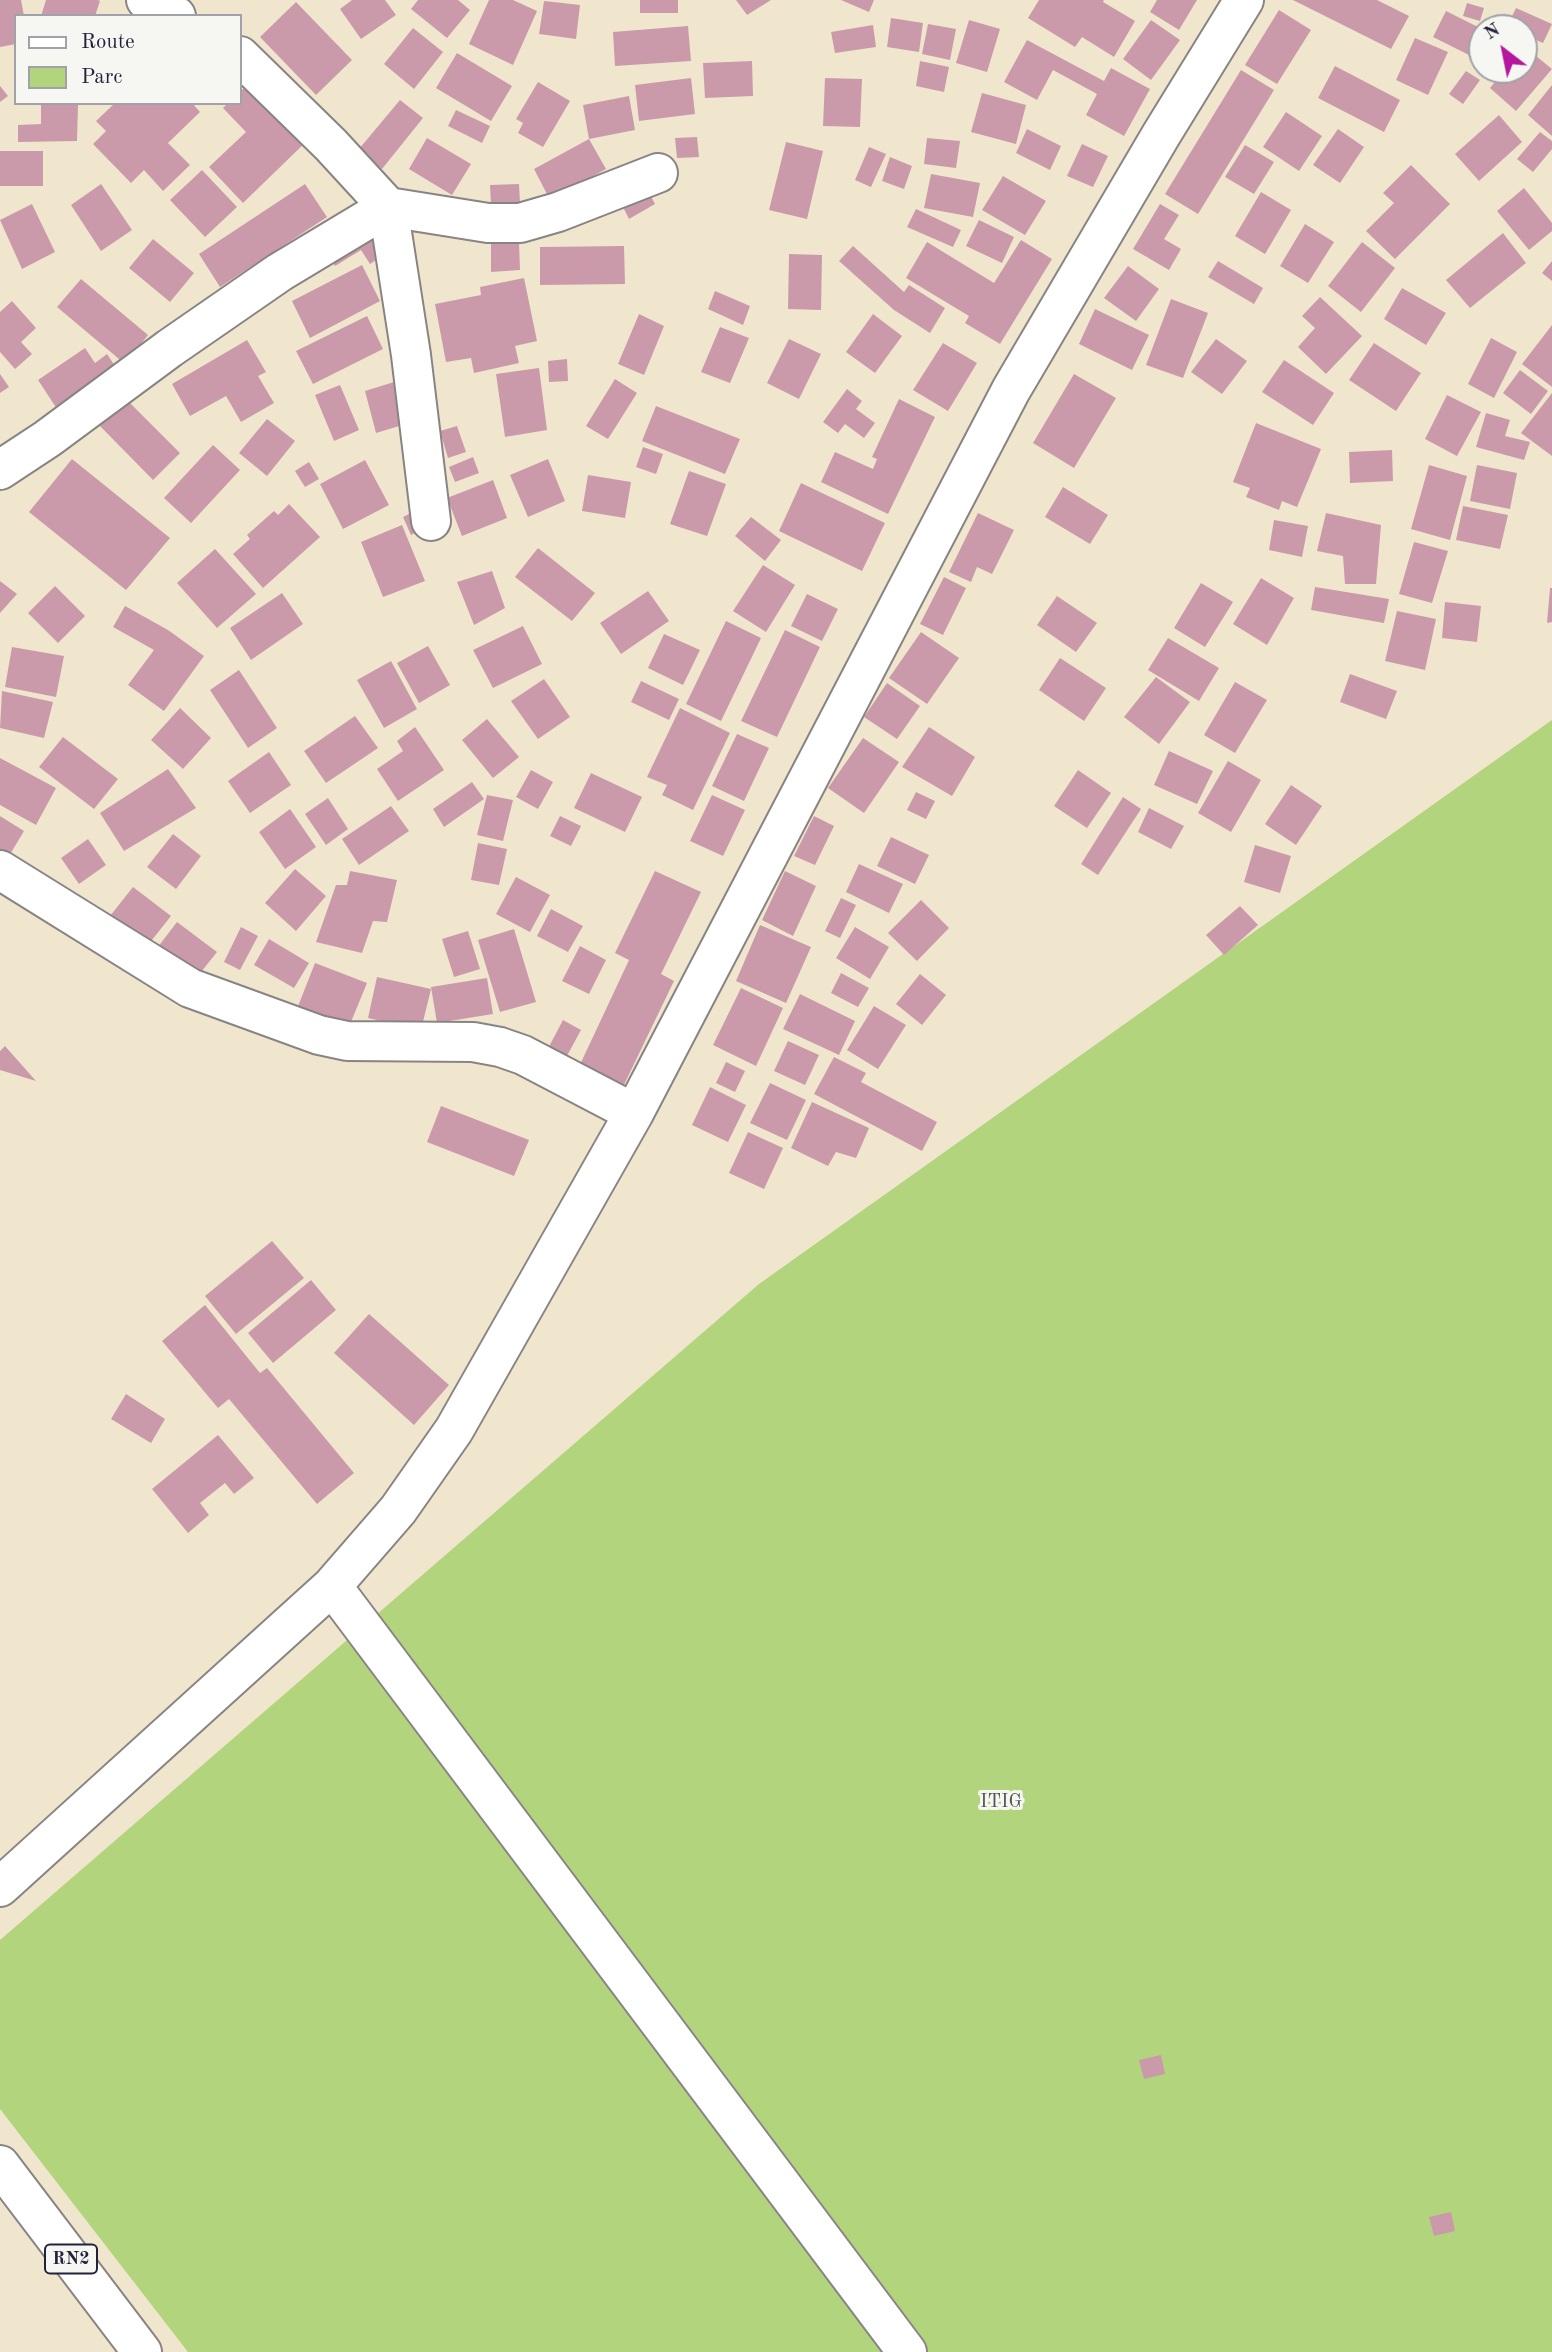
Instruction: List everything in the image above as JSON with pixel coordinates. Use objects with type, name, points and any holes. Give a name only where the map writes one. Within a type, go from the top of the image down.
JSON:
[{"type":"main road","points":[[146,0],[172,14]]},
{"type":"main road","points":[[0,1887],[332,1586],[398,1510],[454,1430],[634,1114],[1011,390],[1244,0]]},
{"type":"main road","points":[[242,58],[331,145],[387,206],[411,355],[431,521]]},
{"type":"main road","points":[[0,470],[269,279],[387,206],[488,223],[520,223],[558,212],[658,173]]},
{"type":"main road","points":[[0,870],[190,988],[319,1035],[347,1041],[473,1042],[500,1047],[523,1055],[634,1114]]},
{"type":"main road","points":[[332,1586],[907,2352]]},
{"type":"main road","name":"RN2","points":[[0,2165],[142,2352]]},
{"type":"green space","name":"ITIG","points":[[1552,720],[1552,2352],[188,2352],[0,2109],[0,1940],[759,1284]]},
{"type":"building","points":[[0,0],[21,0],[24,14],[14,14],[14,44],[0,47]]},
{"type":"building","points":[[46,0],[100,1],[96,14],[42,14]]},
{"type":"building","points":[[352,0],[385,0],[396,15],[361,39],[340,9]]},
{"type":"building","points":[[418,0],[458,0],[470,10],[447,38],[411,9]]},
{"type":"building","points":[[489,0],[513,0],[537,11],[513,65],[469,44]]},
{"type":"building","points":[[640,0],[678,0],[678,13],[640,13]]},
{"type":"building","points":[[736,0],[771,0],[747,15]]},
{"type":"building","points":[[841,0],[874,0],[869,12]]},
{"type":"building","points":[[1039,0],[1104,0],[1103,2],[1135,21],[1114,57],[1082,37],[1075,47],[1028,18]]},
{"type":"building","points":[[1157,0],[1197,0],[1179,30],[1150,12]]},
{"type":"building","points":[[1293,0],[1377,0],[1409,16],[1391,49]]},
{"type":"building","points":[[544,1],[580,5],[576,39],[539,34]]},
{"type":"building","points":[[296,2],[352,60],[316,95],[260,37]]},
{"type":"building","points":[[1467,3],[1484,8],[1482,14],[1463,16]]},
{"type":"building","points":[[1516,8],[1530,14],[1513,14]]},
{"type":"building","points":[[1279,10],[1311,30],[1277,84],[1245,65]]},
{"type":"building","points":[[1446,11],[1468,22],[1468,54],[1433,37]]},
{"type":"building","points":[[891,18],[923,23],[919,52],[887,47]]},
{"type":"building","points":[[1538,18],[1552,24],[1543,43],[1538,41]]},
{"type":"building","points":[[969,20],[1000,29],[987,72],[956,63]]},
{"type":"building","points":[[1151,20],[1180,40],[1151,80],[1123,59]]},
{"type":"building","points":[[928,24],[956,29],[950,60],[922,54]]},
{"type":"building","points":[[873,25],[876,47],[835,53],[831,32]]},
{"type":"building","points":[[688,26],[691,61],[615,66],[613,32]]},
{"type":"building","points":[[413,28],[443,52],[414,89],[384,64]]},
{"type":"building","points":[[1415,38],[1448,52],[1428,95],[1396,80]]},
{"type":"building","points":[[1027,40],[1104,81],[1111,68],[1150,89],[1124,136],[1086,115],[1097,94],[1053,70],[1037,100],[1004,82]]},
{"type":"building","points":[[457,53],[512,86],[491,121],[436,88]]},
{"type":"building","points":[[1538,58],[1552,69],[1516,111],[1490,88],[1493,84],[1538,84]]},
{"type":"building","points":[[752,61],[753,96],[705,98],[703,63]]},
{"type":"building","points":[[920,61],[949,67],[944,92],[916,86]]},
{"type":"building","points":[[1335,66],[1400,100],[1384,132],[1318,98]]},
{"type":"building","points":[[1241,70],[1274,90],[1198,214],[1165,194]]},
{"type":"building","points":[[1466,71],[1468,84],[1477,84],[1463,104],[1449,94]]},
{"type":"building","points":[[691,78],[695,114],[639,121],[635,85]]},
{"type":"building","points":[[825,78],[862,79],[860,127],[823,126]]},
{"type":"building","points":[[251,81],[308,140],[243,203],[209,167],[246,132],[223,108],[226,105],[242,105],[242,90]]},
{"type":"building","points":[[538,82],[570,101],[543,147],[518,133],[523,123],[516,119]]},
{"type":"building","points":[[1552,85],[1552,136],[1528,115]]},
{"type":"building","points":[[0,86],[8,96],[0,102]]},
{"type":"building","points":[[982,93],[1026,105],[1016,144],[971,132]]},
{"type":"building","points":[[629,96],[635,130],[589,139],[583,105]]},
{"type":"building","points":[[400,100],[423,118],[382,169],[359,149]]},
{"type":"building","points":[[41,105],[78,105],[77,141],[18,142],[18,125],[41,124]]},
{"type":"building","points":[[113,105],[194,105],[200,112],[168,143],[190,165],[163,191],[144,170],[131,183],[93,144],[106,131],[96,121]]},
{"type":"building","points":[[456,110],[490,126],[482,143],[448,126]]},
{"type":"building","points":[[1286,112],[1322,136],[1299,171],[1263,147]]},
{"type":"building","points":[[1499,115],[1522,142],[1479,181],[1455,154]]},
{"type":"building","points":[[1027,129],[1061,146],[1050,170],[1016,153]]},
{"type":"building","points":[[1338,129],[1364,147],[1340,183],[1313,165]]},
{"type":"building","points":[[1540,132],[1552,141],[1552,149],[1533,172],[1517,159]]},
{"type":"building","points":[[697,137],[699,157],[677,158],[675,138]]},
{"type":"building","points":[[427,138],[471,164],[452,195],[409,169]]},
{"type":"building","points":[[927,138],[960,141],[956,168],[924,164]]},
{"type":"building","points":[[589,139],[606,169],[550,200],[534,169]]},
{"type":"building","points":[[786,142],[823,151],[807,219],[769,210]]},
{"type":"building","points":[[1082,144],[1108,156],[1093,187],[1067,176]]},
{"type":"building","points":[[1245,145],[1274,162],[1254,194],[1225,177]]},
{"type":"building","points":[[869,147],[886,154],[871,187],[855,180]]},
{"type":"building","points":[[0,151],[43,151],[43,186],[0,186]]},
{"type":"building","points":[[890,157],[912,166],[904,189],[882,181]]},
{"type":"building","points":[[1411,165],[1450,204],[1395,259],[1366,231],[1394,203],[1383,193]]},
{"type":"building","points":[[202,170],[237,207],[205,237],[170,200]]},
{"type":"building","points":[[931,174],[980,183],[973,217],[924,208]]},
{"type":"building","points":[[1003,176],[1046,201],[1025,235],[982,210]]},
{"type":"building","points":[[101,184],[132,230],[101,251],[71,205]]},
{"type":"building","points":[[305,184],[327,217],[220,287],[199,254]]},
{"type":"building","points":[[519,184],[520,203],[491,205],[490,185]]},
{"type":"building","points":[[646,187],[655,204],[629,219],[620,201]]},
{"type":"building","points":[[1524,188],[1552,223],[1552,231],[1529,250],[1497,211]]},
{"type":"building","points":[[1261,192],[1291,210],[1265,254],[1235,236]]},
{"type":"building","points":[[32,204],[55,252],[22,269],[0,220]]},
{"type":"building","points":[[1160,204],[1179,215],[1164,239],[1181,249],[1169,270],[1133,249]]},
{"type":"building","points":[[916,209],[961,230],[953,247],[907,227]]},
{"type":"building","points":[[372,220],[391,250],[370,264],[361,250],[335,266],[325,249]]},
{"type":"building","points":[[979,220],[1014,237],[1002,263],[966,246]]},
{"type":"building","points":[[1305,224],[1334,242],[1308,283],[1280,266]]},
{"type":"building","points":[[1503,233],[1526,263],[1470,308],[1446,280]]},
{"type":"building","points":[[153,239],[194,273],[170,302],[129,268]]},
{"type":"building","points":[[1021,240],[1052,259],[1000,344],[965,323],[969,316],[906,278],[927,242],[994,283]]},
{"type":"building","points":[[491,242],[519,242],[520,270],[491,272]]},
{"type":"building","points":[[1362,242],[1395,268],[1361,312],[1328,286]]},
{"type":"building","points":[[624,246],[625,284],[540,285],[540,247]]},
{"type":"building","points":[[853,246],[904,292],[909,285],[945,308],[930,333],[894,310],[839,261]]},
{"type":"building","points":[[789,254],[822,255],[821,310],[788,309]]},
{"type":"building","points":[[1218,261],[1263,288],[1254,304],[1208,277]]},
{"type":"building","points":[[1552,261],[1552,281],[1542,273]]},
{"type":"building","points":[[362,265],[380,301],[310,338],[292,301]]},
{"type":"building","points":[[1128,266],[1159,289],[1136,321],[1104,298]]},
{"type":"building","points":[[524,278],[537,341],[515,346],[519,363],[474,373],[471,358],[446,362],[435,304],[481,295],[480,287]]},
{"type":"building","points":[[81,279],[148,335],[125,364],[57,307]]},
{"type":"building","points":[[1402,288],[1446,313],[1426,345],[1384,319]]},
{"type":"building","points":[[715,291],[750,306],[743,325],[708,309]]},
{"type":"building","points":[[1320,297],[1362,336],[1326,374],[1298,347],[1315,328],[1302,316]]},
{"type":"building","points":[[1171,299],[1208,313],[1183,378],[1146,365]]},
{"type":"building","points":[[12,301],[36,328],[21,342],[32,354],[15,369],[0,352],[0,312]]},
{"type":"building","points":[[1095,309],[1149,335],[1132,370],[1079,344]]},
{"type":"building","points":[[639,314],[664,326],[644,375],[618,364]]},
{"type":"building","points":[[873,314],[902,336],[875,373],[846,352]]},
{"type":"building","points":[[367,316],[383,349],[313,384],[296,351]]},
{"type":"building","points":[[1552,325],[1552,387],[1522,364]]},
{"type":"building","points":[[720,327],[749,338],[730,383],[701,372]]},
{"type":"building","points":[[1491,338],[1517,352],[1494,398],[1468,384]]},
{"type":"building","points":[[789,339],[821,354],[799,399],[767,383]]},
{"type":"building","points":[[1216,339],[1247,361],[1222,394],[1191,372]]},
{"type":"building","points":[[247,340],[266,372],[258,376],[274,403],[241,422],[226,396],[190,416],[172,384]]},
{"type":"building","points":[[943,343],[977,363],[948,411],[913,390]]},
{"type":"building","points":[[1374,343],[1421,373],[1396,411],[1349,380]]},
{"type":"building","points":[[85,348],[95,363],[107,354],[119,372],[59,412],[38,380]]},
{"type":"building","points":[[567,359],[568,381],[549,382],[548,361]]},
{"type":"building","points":[[1284,360],[1334,393],[1313,425],[1262,392]]},
{"type":"building","points":[[539,368],[547,430],[505,437],[496,374]]},
{"type":"building","points":[[1520,370],[1548,391],[1531,414],[1503,393]]},
{"type":"building","points":[[0,374],[9,387],[0,393]]},
{"type":"building","points":[[1074,374],[1116,398],[1074,468],[1033,443]]},
{"type":"building","points":[[615,379],[637,393],[608,439],[586,426]]},
{"type":"building","points":[[394,382],[406,424],[376,433],[365,391]]},
{"type":"building","points":[[340,385],[359,430],[334,441],[315,395]]},
{"type":"building","points":[[847,389],[862,401],[856,409],[875,423],[864,438],[845,424],[838,433],[823,422]]},
{"type":"building","points":[[1552,393],[1552,456],[1521,433]]},
{"type":"building","points":[[1447,395],[1481,412],[1457,456],[1425,439]]},
{"type":"building","points":[[124,397],[180,453],[153,480],[97,423]]},
{"type":"building","points":[[899,399],[935,417],[888,514],[821,482],[835,452],[873,469],[877,459],[872,457]]},
{"type":"building","points":[[656,406],[740,439],[725,474],[642,441]]},
{"type":"building","points":[[1486,413],[1510,420],[1505,436],[1530,442],[1524,460],[1476,447]]},
{"type":"building","points":[[267,419],[295,441],[267,476],[239,453]]},
{"type":"building","points":[[1256,423],[1321,449],[1297,507],[1282,501],[1279,510],[1246,497],[1250,488],[1233,482]]},
{"type":"building","points":[[457,426],[466,452],[448,458],[440,431]]},
{"type":"building","points":[[213,445],[240,470],[191,523],[164,498]]},
{"type":"building","points":[[643,447],[663,454],[656,474],[636,467]]},
{"type":"building","points":[[1392,450],[1393,481],[1350,483],[1349,452]]},
{"type":"building","points":[[473,457],[479,473],[455,482],[449,467]]},
{"type":"building","points":[[72,459],[170,538],[126,590],[29,512]]},
{"type":"building","points":[[548,459],[565,501],[528,517],[510,475]]},
{"type":"building","points":[[365,460],[389,505],[343,529],[320,484]]},
{"type":"building","points":[[309,462],[319,479],[305,487],[295,471]]},
{"type":"building","points":[[1429,465],[1467,476],[1450,540],[1411,529]]},
{"type":"building","points":[[1477,465],[1517,473],[1510,509],[1470,501]]},
{"type":"building","points":[[689,471],[726,484],[707,536],[670,524]]},
{"type":"building","points":[[588,475],[631,482],[625,518],[582,511]]},
{"type":"building","points":[[493,480],[507,518],[462,536],[447,498]]},
{"type":"building","points":[[801,483],[885,523],[862,571],[779,531]]},
{"type":"building","points":[[1063,487],[1108,515],[1090,544],[1045,517]]},
{"type":"building","points":[[289,504],[320,537],[263,588],[233,554],[250,539],[247,535],[274,511],[278,515]]},
{"type":"building","points":[[1463,506],[1508,515],[1500,549],[1456,540]]},
{"type":"building","points":[[421,508],[429,526],[411,535],[403,517]]},
{"type":"building","points":[[978,513],[1014,530],[992,574],[977,567],[971,582],[949,572]]},
{"type":"building","points":[[1326,513],[1381,525],[1376,584],[1345,584],[1343,556],[1317,551]]},
{"type":"building","points":[[751,517],[781,540],[765,561],[735,536]]},
{"type":"building","points":[[1274,520],[1308,526],[1302,557],[1269,550]]},
{"type":"building","points":[[402,525],[425,581],[383,597],[361,542]]},
{"type":"building","points":[[1414,542],[1448,551],[1432,603],[1399,594]]},
{"type":"building","points":[[538,548],[595,593],[572,621],[515,577]]},
{"type":"building","points":[[215,549],[256,594],[217,628],[177,583]]},
{"type":"building","points":[[763,565],[795,585],[766,632],[733,611]]},
{"type":"building","points":[[492,571],[505,608],[474,625],[457,582]]},
{"type":"building","points":[[944,577],[966,588],[943,635],[920,624]]},
{"type":"building","points":[[1261,578],[1294,598],[1267,645],[1233,624]]},
{"type":"building","points":[[0,581],[17,594],[0,613]]},
{"type":"building","points":[[1201,583],[1233,602],[1205,647],[1174,628]]},
{"type":"building","points":[[55,586],[85,616],[58,643],[28,613]]},
{"type":"building","points":[[1315,587],[1389,599],[1384,623],[1311,610]]},
{"type":"building","points":[[1550,588],[1552,622],[1547,623]]},
{"type":"building","points":[[648,591],[669,621],[621,654],[600,623]]},
{"type":"building","points":[[282,593],[303,624],[251,660],[230,628]]},
{"type":"building","points":[[807,594],[838,609],[822,641],[791,626]]},
{"type":"building","points":[[1057,596],[1097,623],[1076,652],[1037,625]]},
{"type":"building","points":[[1445,602],[1481,606],[1477,642],[1442,638]]},
{"type":"building","points":[[125,606],[168,630],[204,656],[164,711],[128,685],[154,650],[113,627]]},
{"type":"building","points":[[1397,611],[1436,619],[1425,670],[1385,661]]},
{"type":"building","points":[[726,621],[761,638],[721,721],[686,704]]},
{"type":"building","points":[[523,626],[542,664],[493,688],[473,650]]},
{"type":"building","points":[[785,630],[820,647],[777,737],[741,721]]},
{"type":"building","points":[[921,632],[959,658],[927,704],[889,678]]},
{"type":"building","points":[[664,634],[700,650],[683,685],[648,668]]},
{"type":"building","points":[[1168,638],[1219,668],[1199,701],[1148,670]]},
{"type":"building","points":[[428,646],[450,685],[419,703],[397,663]]},
{"type":"building","points":[[12,647],[64,656],[56,697],[5,687]]},
{"type":"building","points":[[1060,658],[1106,688],[1084,721],[1039,690]]},
{"type":"building","points":[[391,661],[417,709],[384,728],[357,680]]},
{"type":"building","points":[[239,670],[277,728],[248,748],[210,690]]},
{"type":"building","points":[[1350,674],[1397,691],[1386,719],[1340,702]]},
{"type":"building","points":[[1156,677],[1190,702],[1159,744],[1124,717]]},
{"type":"building","points":[[544,679],[570,717],[538,739],[511,701]]},
{"type":"building","points":[[641,681],[679,699],[669,720],[631,702]]},
{"type":"building","points":[[1235,682],[1267,700],[1235,753],[1204,735]]},
{"type":"building","points":[[887,683],[920,706],[897,739],[864,717]]},
{"type":"building","points":[[2,691],[53,702],[44,738],[0,728]]},
{"type":"building","points":[[180,708],[211,738],[183,769],[151,740]]},
{"type":"building","points":[[680,708],[730,733],[693,810],[662,795],[667,785],[647,777]]},
{"type":"building","points":[[355,716],[378,748],[326,783],[304,751]]},
{"type":"building","points":[[487,719],[519,757],[493,778],[462,740]]},
{"type":"building","points":[[415,727],[444,770],[398,801],[377,769],[403,751],[397,741]]},
{"type":"building","points":[[929,727],[975,757],[952,796],[902,767]]},
{"type":"building","points":[[737,734],[769,748],[744,801],[712,786]]},
{"type":"building","points":[[63,737],[118,779],[94,809],[39,767]]},
{"type":"building","points":[[863,738],[899,762],[864,813],[828,788]]},
{"type":"building","points":[[1169,751],[1213,771],[1197,804],[1154,785]]},
{"type":"building","points":[[269,752],[291,785],[250,813],[228,781]]},
{"type":"building","points":[[0,758],[56,788],[36,825],[0,805]]},
{"type":"building","points":[[1228,761],[1261,780],[1231,832],[1198,813]]},
{"type":"building","points":[[168,769],[196,808],[124,851],[100,813]]},
{"type":"building","points":[[531,770],[553,782],[538,809],[516,797]]},
{"type":"building","points":[[1078,770],[1111,793],[1087,828],[1054,806]]},
{"type":"building","points":[[591,773],[642,797],[625,832],[574,808]]},
{"type":"building","points":[[472,782],[484,799],[444,827],[433,809]]},
{"type":"building","points":[[1291,785],[1322,806],[1296,845],[1265,824]]},
{"type":"building","points":[[916,792],[935,801],[926,819],[907,810]]},
{"type":"building","points":[[487,795],[513,800],[503,841],[477,835]]},
{"type":"building","points":[[712,795],[745,810],[723,856],[690,841]]},
{"type":"building","points":[[1123,797],[1141,809],[1098,875],[1081,864]]},
{"type":"building","points":[[328,798],[348,829],[326,845],[305,814]]},
{"type":"building","points":[[391,806],[409,831],[359,865],[342,839]]},
{"type":"building","points":[[1149,808],[1184,826],[1171,849],[1138,832]]},
{"type":"building","points":[[290,809],[316,847],[285,869],[259,832]]},
{"type":"building","points":[[0,816],[24,831],[9,856],[0,850]]},
{"type":"building","points":[[560,816],[581,826],[571,846],[550,836]]},
{"type":"building","points":[[814,816],[834,826],[815,865],[794,856]]},
{"type":"building","points":[[173,834],[201,856],[176,889],[147,867]]},
{"type":"building","points":[[891,837],[929,855],[915,884],[877,866]]},
{"type":"building","points":[[88,839],[106,865],[79,884],[61,858]]},
{"type":"building","points":[[478,843],[507,849],[499,885],[471,880]]},
{"type":"building","points":[[1255,845],[1291,856],[1280,893],[1244,882]]},
{"type":"building","points":[[859,864],[903,884],[889,913],[846,892]]},
{"type":"building","points":[[295,869],[326,896],[296,931],[265,903]]},
{"type":"building","points":[[350,871],[397,880],[387,922],[373,921],[362,953],[316,942],[336,885],[347,885]]},
{"type":"building","points":[[655,871],[701,892],[661,974],[674,981],[621,1091],[577,1071],[629,960],[615,953]]},
{"type":"building","points":[[785,871],[816,886],[793,936],[762,920]]},
{"type":"building","points":[[516,877],[550,895],[530,932],[496,914]]},
{"type":"building","points":[[133,887],[171,916],[148,945],[110,916]]},
{"type":"building","points":[[841,898],[856,905],[840,938],[825,931]]},
{"type":"building","points":[[921,900],[949,928],[917,961],[888,933]]},
{"type":"building","points":[[1240,906],[1258,925],[1224,955],[1206,935]]},
{"type":"building","points":[[551,909],[583,926],[568,952],[537,936]]},
{"type":"building","points":[[177,922],[217,952],[190,986],[151,956]]},
{"type":"building","points":[[760,925],[811,947],[786,1003],[736,981]]},
{"type":"building","points":[[241,927],[258,936],[240,970],[224,962]]},
{"type":"building","points":[[855,927],[889,947],[870,979],[836,958]]},
{"type":"building","points":[[514,929],[536,1002],[500,1012],[478,940]]},
{"type":"building","points":[[468,931],[480,969],[454,977],[442,939]]},
{"type":"building","points":[[269,939],[309,963],[294,988],[254,965]]},
{"type":"building","points":[[580,946],[606,960],[589,994],[562,981]]},
{"type":"building","points":[[315,963],[367,983],[344,1039],[293,1019]]},
{"type":"building","points":[[841,973],[869,988],[858,1007],[831,993]]},
{"type":"building","points":[[920,974],[946,995],[922,1025],[896,1004]]},
{"type":"building","points":[[377,977],[431,989],[421,1030],[368,1018]]},
{"type":"building","points":[[487,978],[493,1014],[437,1023],[431,987]]},
{"type":"building","points":[[741,988],[783,1008],[756,1066],[713,1045]]},
{"type":"building","points":[[800,994],[855,1021],[839,1055],[783,1029]]},
{"type":"building","points":[[874,1006],[906,1025],[878,1069],[847,1050]]},
{"type":"building","points":[[563,1020],[581,1030],[562,1065],[544,1056]]},
{"type":"building","points":[[788,1041],[819,1055],[805,1085],[774,1071]]},
{"type":"building","points":[[5,1046],[36,1081],[0,1070],[0,1051]]},
{"type":"building","points":[[834,1057],[866,1073],[861,1082],[937,1122],[922,1151],[814,1094]]},
{"type":"building","points":[[726,1062],[745,1071],[735,1092],[716,1083]]},
{"type":"building","points":[[770,1083],[806,1100],[787,1140],[750,1123]]},
{"type":"building","points":[[710,1087],[746,1105],[728,1142],[692,1125]]},
{"type":"building","points":[[812,1102],[869,1128],[856,1158],[836,1152],[828,1166],[791,1148]]},
{"type":"building","points":[[441,1106],[529,1140],[514,1176],[427,1142]]},
{"type":"building","points":[[748,1132],[783,1148],[764,1189],[729,1173]]},
{"type":"building","points":[[272,1241],[304,1278],[236,1334],[205,1296]]},
{"type":"building","points":[[311,1280],[336,1310],[273,1363],[248,1333]]},
{"type":"building","points":[[205,1305],[260,1373],[267,1368],[354,1473],[317,1504],[229,1399],[218,1408],[162,1341]]},
{"type":"building","points":[[369,1314],[449,1385],[414,1425],[334,1353]]},
{"type":"building","points":[[126,1394],[165,1419],[151,1443],[111,1419]]},
{"type":"building","points":[[218,1435],[254,1478],[234,1494],[225,1483],[200,1503],[209,1515],[188,1533],[152,1489]]},
{"type":"building","points":[[1161,2055],[1165,2074],[1144,2079],[1139,2060]]},
{"type":"building","points":[[1451,2212],[1455,2231],[1434,2236],[1429,2217]]}]
